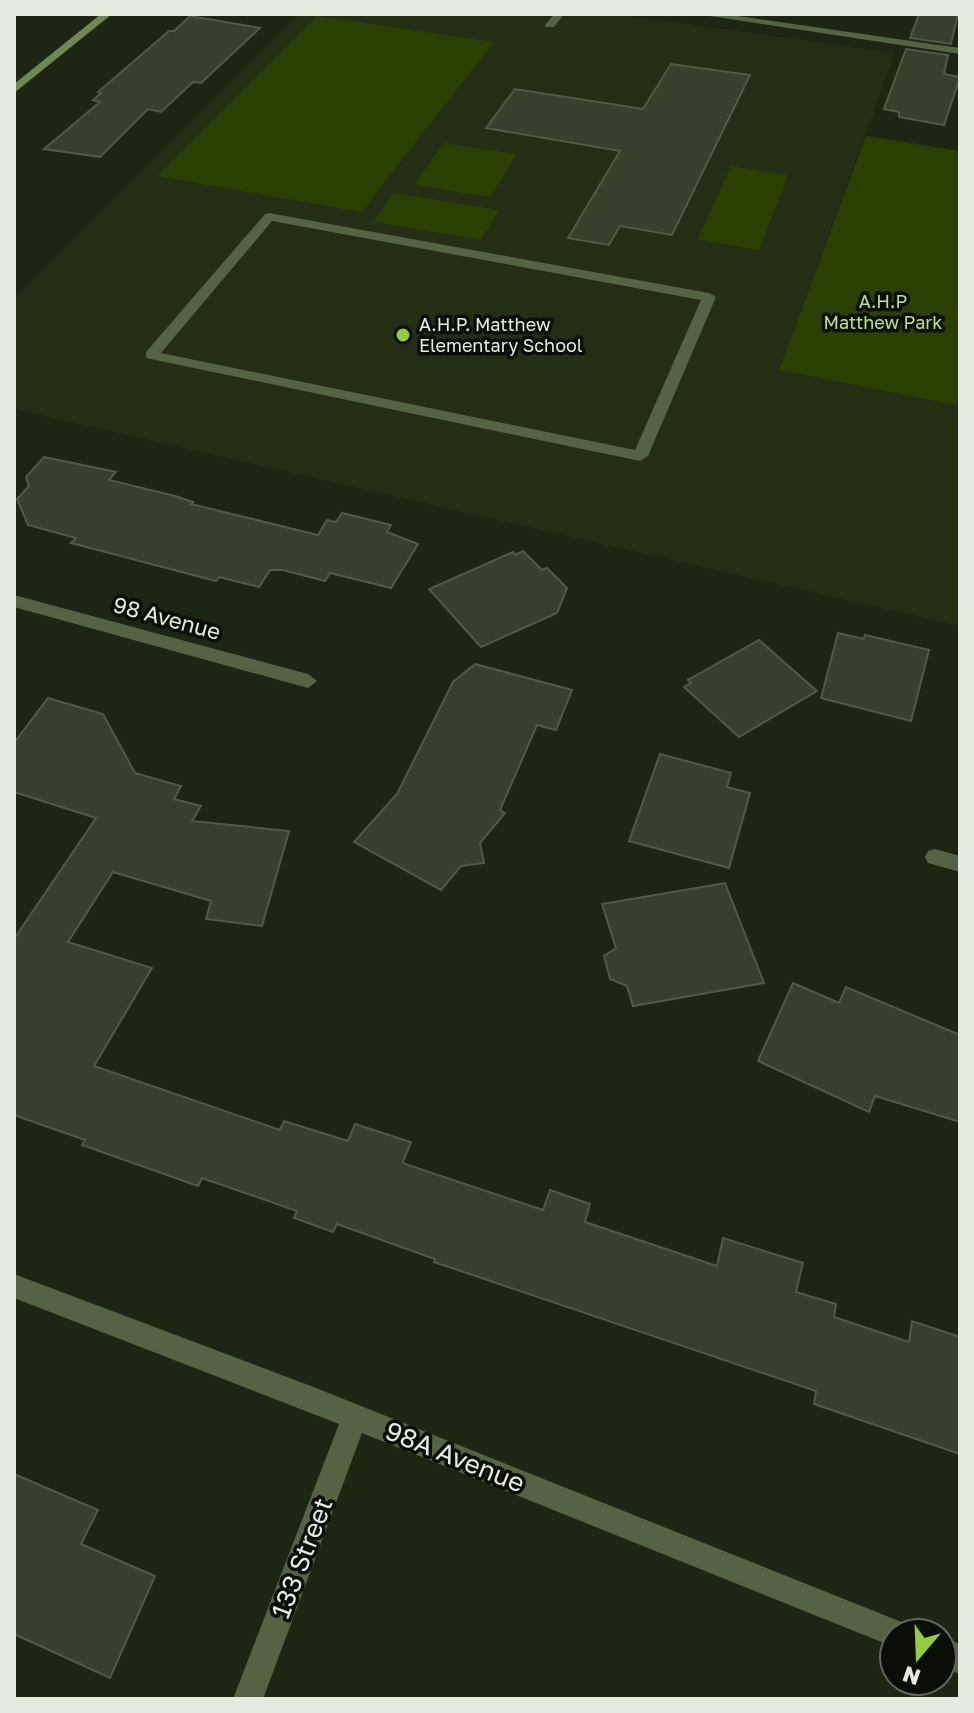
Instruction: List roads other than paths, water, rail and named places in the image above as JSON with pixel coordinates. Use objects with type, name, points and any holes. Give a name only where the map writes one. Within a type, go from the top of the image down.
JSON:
[{"type":"street","points":[[14,90],[107,14]]},
{"type":"street","points":[[550,25],[559,14]]},
{"type":"street","points":[[702,14],[960,51]]},
{"type":"street","points":[[269,217],[709,297],[640,456],[151,355],[269,217]]},
{"type":"street","name":"98 Avenue","points":[[14,601],[308,681]]},
{"type":"street","points":[[935,857],[960,864]]},
{"type":"street","name":"98A Avenue","points":[[14,1286],[355,1417],[878,1627]]},
{"type":"street","name":"133 Street","points":[[248,1699],[355,1417]]},
{"type":"place","name":"A.H.P. Matthew Elementary School","points":[[403,335]]},
{"type":"park label","name":"A.H.P Matthew Park","points":[[883,312]]}]
